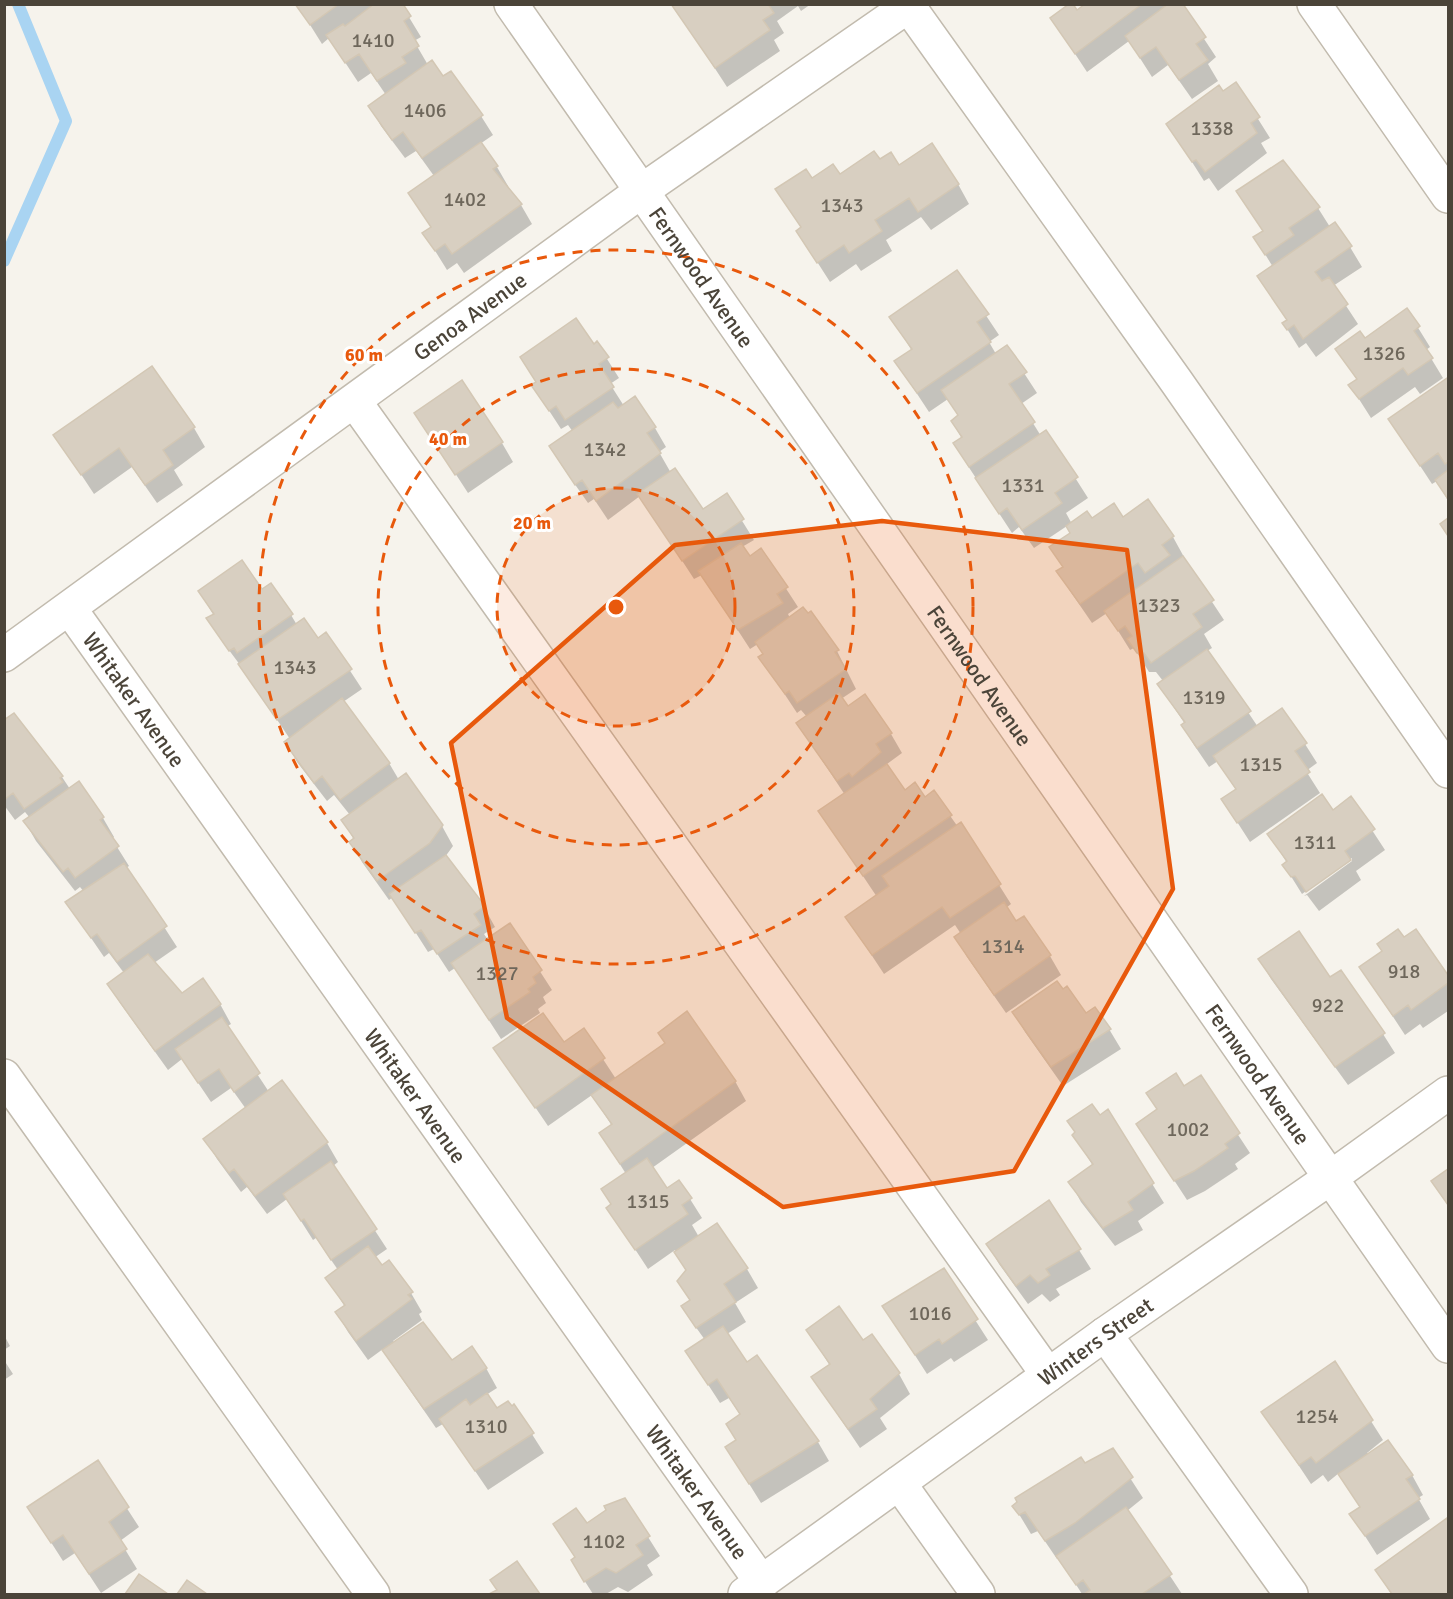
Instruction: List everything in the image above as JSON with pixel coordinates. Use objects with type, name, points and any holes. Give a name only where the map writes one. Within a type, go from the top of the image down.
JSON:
[{"type":"street","name":"Fernwood Avenue","points":[[511,4],[1449,1346]]},
{"type":"street","points":[[1314,4],[1449,196]]},
{"type":"street","name":"Genoa Avenue","points":[[4,655],[355,402],[643,190],[908,5]]},
{"type":"street","points":[[908,5],[1449,771]]},
{"type":"street","points":[[355,402],[1048,1375]]},
{"type":"street","name":"Whitaker Avenue","points":[[70,609],[753,1589]]},
{"type":"street","points":[[4,1076],[373,1594]]},
{"type":"street","name":"Winters Street","points":[[753,1589],[1105,1334],[1449,1093]]},
{"type":"street","points":[[1105,1334],[1291,1594]]},
{"type":"street","points":[[899,1483],[978,1594]]},
{"type":"highlighted area","points":[[882,521],[1127,550],[1173,889],[1014,1171],[783,1207],[507,1018],[451,743],[675,545]]},
{"type":"building","points":[[295,4],[339,4],[310,25]]},
{"type":"building","points":[[374,4],[403,4],[411,16],[404,21],[419,46],[402,57],[406,63],[377,81],[359,54],[345,63],[326,35],[343,24],[345,26]]},
{"type":"building","points":[[671,4],[768,4],[774,13],[763,20],[770,30],[715,68]]},
{"type":"building","points":[[1069,4],[1073,4],[1077,10],[1085,4],[1142,4],[1075,54],[1050,18]]},
{"type":"building","points":[[1168,4],[1183,4],[1206,37],[1196,44],[1208,60],[1179,80],[1156,47],[1140,58],[1125,36]]},
{"type":"building","points":[[432,60],[443,76],[451,71],[483,115],[422,158],[403,132],[392,140],[368,106]]},
{"type":"building","points":[[1236,82],[1260,117],[1251,123],[1257,133],[1205,172],[1196,160],[1192,162],[1166,124],[1219,85],[1223,91]]},
{"type":"building","points":[[481,142],[498,166],[493,169],[522,204],[452,254],[445,244],[435,251],[422,233],[431,227],[408,193]]},
{"type":"building","points":[[932,143],[959,184],[918,212],[909,198],[875,220],[882,231],[849,253],[844,245],[817,263],[796,231],[801,227],[775,189],[806,169],[812,178],[833,164],[840,174],[874,151],[880,159],[891,152],[899,165]]},
{"type":"building","points":[[1283,160],[1320,207],[1289,228],[1294,235],[1265,255],[1253,237],[1263,231],[1236,191]]},
{"type":"building","points":[[1335,222],[1352,246],[1315,272],[1322,281],[1329,277],[1348,304],[1303,339],[1294,325],[1287,330],[1282,323],[1287,320],[1257,276]]},
{"type":"building","points":[[957,270],[989,314],[977,322],[991,342],[917,393],[894,361],[912,349],[889,317]]},
{"type":"building","points":[[1407,308],[1420,326],[1414,331],[1433,358],[1408,375],[1403,368],[1359,399],[1348,385],[1357,379],[1335,349],[1360,331],[1365,338]]},
{"type":"building","points":[[576,318],[594,344],[597,341],[609,357],[599,364],[614,387],[565,420],[556,406],[549,411],[531,385],[536,382],[520,357]]},
{"type":"building","points":[[1007,345],[1027,372],[1009,384],[1035,422],[969,467],[953,443],[962,437],[951,421],[958,415],[941,390]]},
{"type":"building","points":[[152,366],[195,427],[163,450],[173,465],[145,485],[119,448],[81,475],[53,435]]},
{"type":"building","points":[[1447,378],[1448,462],[1445,464],[1438,453],[1420,466],[1388,419]]},
{"type":"building","points":[[462,380],[503,442],[455,475],[414,413]]},
{"type":"building","points":[[635,396],[656,427],[647,433],[661,453],[596,501],[582,480],[575,485],[549,446],[613,402],[618,408]]},
{"type":"building","points":[[1046,430],[1078,477],[1055,493],[1062,503],[1022,530],[1007,508],[999,514],[975,478]]},
{"type":"building","points":[[675,468],[703,509],[727,493],[744,519],[682,561],[637,494]]},
{"type":"building","points":[[1448,470],[1448,499],[1435,480]]},
{"type":"building","points":[[1148,499],[1174,536],[1162,545],[1170,555],[1145,573],[1138,563],[1080,604],[1056,571],[1063,567],[1049,547],[1070,533],[1066,526],[1087,511],[1092,518],[1114,503],[1123,517]]},
{"type":"building","points":[[1448,518],[1448,536],[1440,524]]},
{"type":"building","points":[[741,543],[750,556],[761,548],[788,587],[777,594],[783,603],[738,630],[698,571]]},
{"type":"building","points":[[1183,556],[1214,600],[1193,614],[1202,627],[1151,663],[1144,653],[1137,653],[1127,639],[1132,636],[1125,626],[1118,631],[1104,611]]},
{"type":"building","points":[[242,560],[262,589],[271,583],[293,614],[237,653],[234,648],[229,651],[206,618],[214,614],[198,591]]},
{"type":"building","points":[[803,607],[808,613],[811,611],[839,650],[835,652],[846,669],[797,703],[789,691],[785,694],[758,657],[763,654],[755,642]]},
{"type":"building","points":[[304,618],[318,638],[326,632],[352,669],[277,720],[238,664]]},
{"type":"building","points":[[1207,649],[1251,711],[1197,748],[1181,725],[1185,722],[1157,684]]},
{"type":"building","points":[[839,693],[848,706],[865,694],[892,733],[876,744],[881,752],[852,777],[849,773],[837,781],[796,723]]},
{"type":"building","points":[[342,698],[390,763],[340,800],[322,776],[314,783],[284,742]]},
{"type":"building","points":[[1282,708],[1307,743],[1295,751],[1310,772],[1237,823],[1221,799],[1236,789],[1213,756]]},
{"type":"building","points":[[14,713],[63,776],[60,778],[63,782],[24,809],[13,793],[4,800],[4,720]]},
{"type":"building","points":[[887,764],[905,790],[915,782],[925,797],[934,790],[952,815],[863,876],[818,811]]},
{"type":"building","points":[[406,773],[443,825],[430,843],[377,881],[349,842],[354,838],[341,820]]},
{"type":"building","points":[[79,781],[104,817],[100,820],[119,846],[75,878],[68,868],[63,872],[23,821]]},
{"type":"building","points":[[1322,794],[1333,810],[1351,796],[1375,829],[1345,851],[1351,860],[1306,892],[1295,876],[1291,877],[1282,865],[1287,861],[1267,834]]},
{"type":"building","points":[[961,822],[1001,884],[950,918],[942,907],[872,955],[845,917],[889,886],[882,876]]},
{"type":"building","points":[[446,855],[485,906],[474,914],[481,925],[437,954],[421,930],[415,933],[389,894]]},
{"type":"building","points":[[124,863],[167,926],[117,962],[97,934],[91,938],[65,902]]},
{"type":"building","points":[[1004,902],[1016,921],[1024,916],[1051,955],[994,995],[954,937]]},
{"type":"building","points":[[510,923],[542,970],[533,977],[536,983],[528,989],[530,992],[489,1020],[451,963]]},
{"type":"building","points":[[1398,929],[1404,937],[1416,929],[1448,975],[1448,983],[1411,1010],[1408,1005],[1393,1016],[1359,967],[1382,951],[1377,944]]},
{"type":"building","points":[[1299,931],[1330,977],[1341,970],[1385,1033],[1335,1067],[1258,959]]},
{"type":"building","points":[[148,954],[182,993],[203,978],[221,1004],[155,1051],[107,984]]},
{"type":"building","points":[[1057,981],[1063,989],[1067,986],[1086,1013],[1095,1007],[1111,1029],[1051,1067],[1012,1012]]},
{"type":"building","points":[[687,1011],[736,1081],[620,1164],[599,1133],[612,1124],[591,1095],[665,1043],[658,1033]]},
{"type":"building","points":[[543,1013],[564,1042],[584,1028],[605,1058],[535,1108],[493,1048]]},
{"type":"building","points":[[222,1017],[260,1073],[234,1092],[219,1069],[198,1083],[175,1049]]},
{"type":"building","points":[[1176,1073],[1184,1086],[1201,1075],[1240,1133],[1225,1144],[1228,1148],[1194,1171],[1174,1181],[1136,1124],[1157,1109],[1146,1093]]},
{"type":"building","points":[[282,1080],[328,1142],[255,1196],[234,1169],[229,1173],[203,1139]]},
{"type":"building","points":[[1092,1104],[1100,1115],[1108,1109],[1154,1183],[1128,1202],[1133,1210],[1103,1228],[1068,1182],[1093,1164],[1072,1135],[1075,1132],[1067,1121]]},
{"type":"building","points":[[647,1158],[667,1188],[679,1180],[692,1198],[682,1205],[688,1214],[635,1250],[606,1208],[611,1204],[601,1189]]},
{"type":"building","points":[[331,1161],[377,1229],[331,1260],[304,1219],[301,1221],[283,1194]]},
{"type":"building","points":[[1448,1169],[1448,1205],[1431,1181]]},
{"type":"building","points":[[1049,1200],[1081,1249],[1046,1269],[1050,1275],[1038,1283],[1030,1275],[1016,1286],[986,1244]]},
{"type":"building","points":[[717,1223],[748,1268],[724,1284],[736,1302],[696,1328],[681,1306],[690,1300],[677,1281],[686,1270],[674,1252]]},
{"type":"building","points":[[368,1246],[382,1265],[389,1260],[413,1292],[408,1295],[412,1299],[356,1341],[335,1312],[345,1305],[325,1278]]},
{"type":"building","points":[[944,1268],[978,1319],[942,1344],[939,1339],[915,1355],[882,1306]]},
{"type":"building","points":[[839,1306],[863,1340],[872,1334],[900,1373],[870,1399],[877,1409],[848,1429],[811,1377],[830,1364],[806,1330]]},
{"type":"building","points":[[423,1322],[452,1360],[472,1346],[487,1368],[424,1409],[382,1350]]},
{"type":"building","points":[[723,1326],[747,1362],[757,1355],[819,1441],[749,1484],[725,1447],[736,1440],[726,1424],[740,1414],[717,1379],[708,1385],[685,1351]]},
{"type":"building","points":[[1335,1361],[1373,1420],[1316,1463],[1311,1457],[1299,1465],[1261,1412]]},
{"type":"building","points":[[487,1393],[497,1408],[508,1401],[512,1406],[514,1404],[534,1433],[475,1471],[439,1419],[466,1399],[470,1405]]},
{"type":"building","points":[[1388,1440],[1413,1475],[1406,1479],[1420,1499],[1365,1536],[1349,1514],[1360,1507],[1338,1474]]},
{"type":"building","points":[[1113,1448],[1133,1477],[1075,1523],[1045,1541],[1025,1512],[1019,1515],[1012,1506],[1017,1502],[1015,1498],[1081,1457],[1085,1463]]},
{"type":"building","points":[[98,1460],[129,1507],[109,1522],[127,1549],[89,1574],[63,1535],[51,1543],[27,1507]]},
{"type":"building","points":[[625,1498],[650,1536],[636,1545],[643,1555],[616,1573],[606,1568],[584,1582],[571,1560],[575,1557],[553,1524],[576,1508],[587,1523],[606,1510],[604,1506]]},
{"type":"building","points":[[1126,1507],[1172,1574],[1142,1594],[1084,1594],[1090,1590],[1083,1580],[1076,1585],[1056,1556]]},
{"type":"building","points":[[1447,1518],[1448,1594],[1392,1594],[1375,1570]]},
{"type":"building","points":[[517,1561],[540,1594],[489,1594],[497,1590],[490,1580]]},
{"type":"building","points":[[139,1574],[168,1594],[125,1594]]},
{"type":"building","points":[[187,1580],[207,1594],[177,1594]]},
{"type":"waterway","points":[[4,261],[66,121],[18,4]]}]
